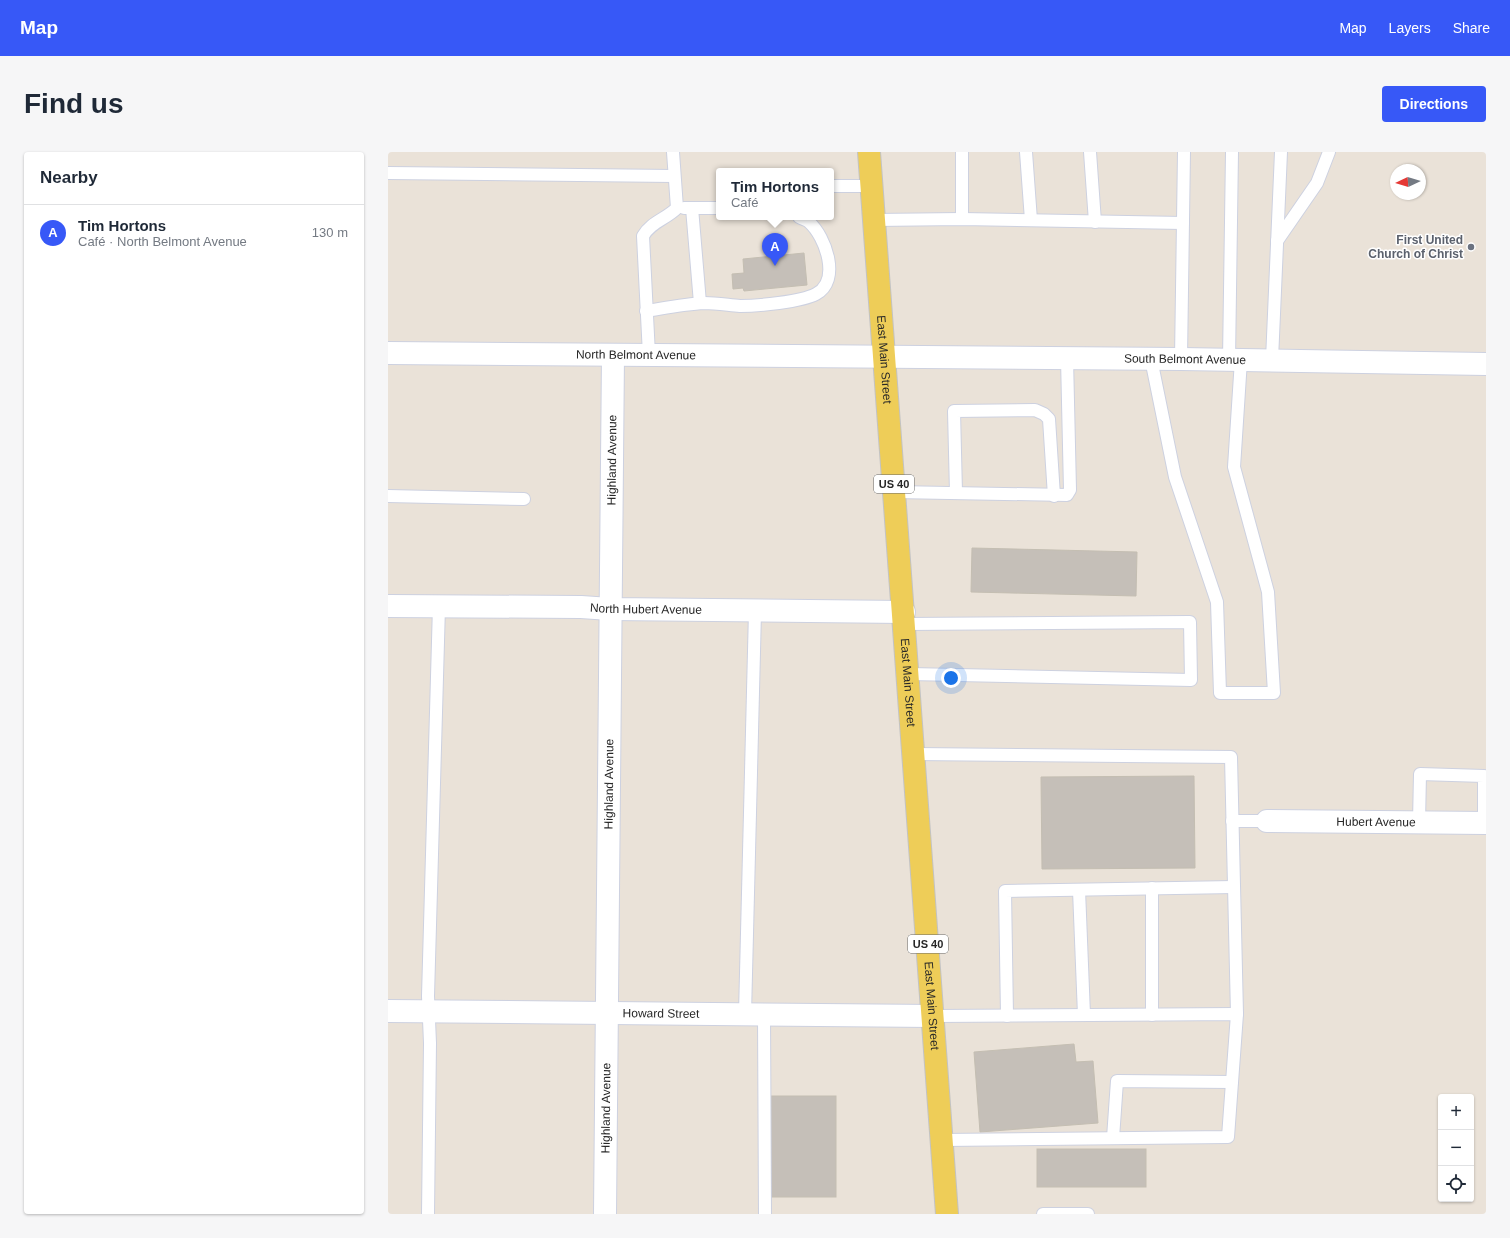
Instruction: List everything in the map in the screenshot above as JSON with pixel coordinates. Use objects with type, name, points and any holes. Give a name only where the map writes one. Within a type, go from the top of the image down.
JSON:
[{"type":"main road","name":"East Main Street","points":[[869,152],[909,674],[947,1214]]},
{"type":"street","name":"North Belmont Avenue","points":[[388,353],[885,357]]},
{"type":"street","name":"Highland Avenue","points":[[605,1214],[613,355]]},
{"type":"street","name":"South Belmont Avenue","points":[[885,357],[1272,360],[1486,364]]},
{"type":"street","name":"North Hubert Avenue","points":[[388,606],[581,606],[610,609],[755,611],[904,618]]},
{"type":"street","name":"Hubert Avenue","points":[[1266,821],[1485,823]]},
{"type":"street","name":"Howard Street","points":[[388,1011],[934,1016]]},
{"type":"lane","points":[[673,152],[677,208]]},
{"type":"lane","points":[[962,152],[962,219]]},
{"type":"lane","points":[[1026,152],[1031,220]]},
{"type":"lane","points":[[1090,152],[1095,222]]},
{"type":"lane","points":[[1181,359],[1184,152]]},
{"type":"lane","points":[[1151,359],[1175,477],[1217,602],[1220,693],[1274,693],[1268,592],[1234,467],[1235,360],[1232,152]]},
{"type":"lane","points":[[1272,360],[1281,152]]},
{"type":"lane","points":[[1278,241],[1317,183],[1329,152]]},
{"type":"lane","points":[[388,173],[674,176]]},
{"type":"lane","points":[[834,186],[872,186]]},
{"type":"lane","points":[[649,355],[643,236],[648,228],[668,217],[677,208],[716,208]]},
{"type":"lane","points":[[692,208],[700,303]]},
{"type":"lane","points":[[874,220],[962,219],[1183,223]]},
{"type":"lane","points":[[646,311],[700,303],[742,306],[800,300],[816,294],[825,285],[830,267],[827,251],[821,236],[809,222],[805,220]]},
{"type":"lane","points":[[895,492],[1054,496],[1067,495],[1070,490],[1067,358]]},
{"type":"lane","points":[[956,493],[954,411],[1035,410],[1044,414],[1049,419],[1054,496]]},
{"type":"lane","points":[[388,496],[524,500]]},
{"type":"lane","points":[[428,1214],[429,1011],[439,606]]},
{"type":"lane","points":[[755,611],[755,1014],[765,1214]]},
{"type":"lane","points":[[904,618],[1190,622],[1192,680],[909,674]]},
{"type":"lane","points":[[914,754],[1230,757],[1237,1014],[1228,1137],[942,1140]]},
{"type":"lane","points":[[1419,822],[1420,774],[1484,776],[1485,823]]},
{"type":"lane","points":[[1232,821],[1266,821]]},
{"type":"lane","points":[[1007,1016],[1005,891],[1234,887]]},
{"type":"lane","points":[[1152,888],[1152,1014]]},
{"type":"lane","points":[[1079,890],[1084,1015]]},
{"type":"lane","points":[[934,1016],[1237,1014]]},
{"type":"lane","points":[[1113,1138],[1116,1082],[1232,1082]]},
{"type":"lane","points":[[1043,1214],[1088,1214]]},
{"type":"building","points":[[804,253],[807,285],[744,291],[743,288],[733,289],[732,274],[744,273],[743,259]]},
{"type":"building","points":[[972,548],[1137,552],[1136,596],[971,592]]},
{"type":"building","points":[[1194,776],[1195,868],[1042,869],[1041,777]]},
{"type":"building","points":[[1074,1044],[1076,1062],[1093,1061],[1098,1123],[980,1132],[974,1052]]},
{"type":"building","points":[[771,1096],[836,1096],[836,1197],[771,1197]]},
{"type":"building","points":[[1037,1149],[1146,1149],[1146,1187],[1037,1187]]},
{"type":"place","name":"First United Church of Christ","points":[[1471,247]]},
{"type":"place","name":"Tim Hortons","points":[[775,266]]}]
